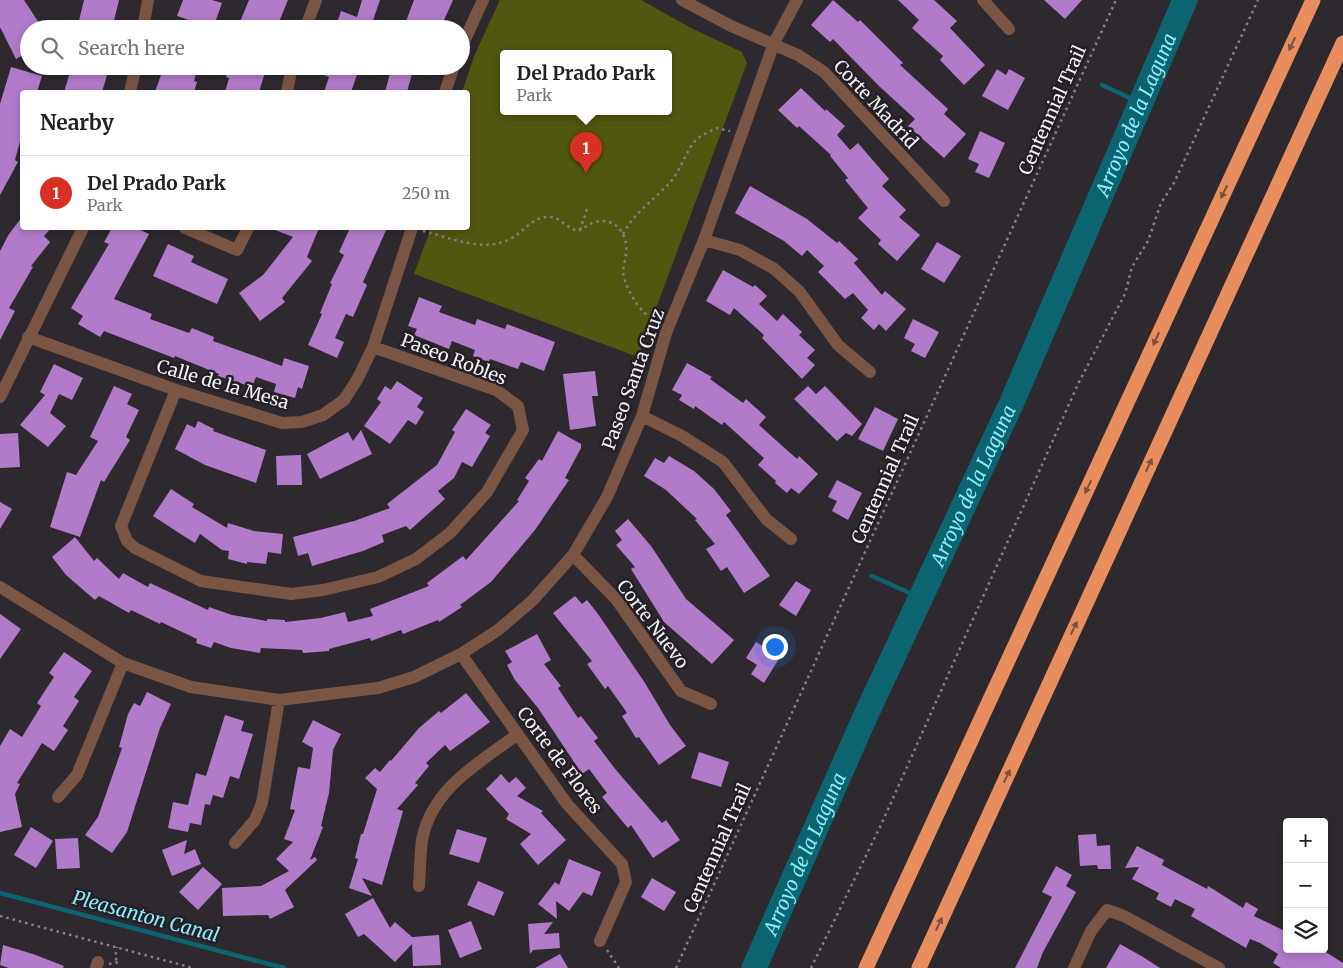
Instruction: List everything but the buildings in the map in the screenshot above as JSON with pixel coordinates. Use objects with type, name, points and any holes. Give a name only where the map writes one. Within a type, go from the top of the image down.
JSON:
[{"type":"highway","points":[[866,968],[1313,0]]},
{"type":"highway","points":[[918,968],[1343,43]]},
{"type":"street","points":[[145,20],[148,0]]},
{"type":"street","points":[[308,20],[316,0]]},
{"type":"street","points":[[470,28],[483,0]]},
{"type":"street","name":"Corte Madrid","points":[[682,0],[731,26],[774,43],[824,72],[944,201]]},
{"type":"street","name":"Paseo Santa Cruz","points":[[0,587],[123,663],[191,687],[279,700],[378,688],[414,677],[461,654],[498,630],[532,601],[573,555],[607,497],[642,416],[668,328],[704,240],[774,43],[797,0]]},
{"type":"street","points":[[982,0],[1009,29]]},
{"type":"street","points":[[130,90],[134,75]]},
{"type":"street","points":[[287,90],[290,75]]},
{"type":"street","points":[[446,90],[451,75]]},
{"type":"street","points":[[0,397],[28,336],[82,230]]},
{"type":"street","points":[[190,230],[237,250],[247,230]]},
{"type":"street","name":"Calle de la Mesa","points":[[28,336],[176,390],[282,423],[302,422],[323,415],[344,400],[373,347],[411,230]]},
{"type":"street","points":[[704,240],[740,250],[773,268],[799,291],[838,345],[870,372]]},
{"type":"street","name":"Paseo Robles","points":[[176,390],[121,526],[127,541],[135,548],[201,581],[291,594],[323,590],[378,577],[416,559],[450,533],[487,492],[523,430],[518,406],[496,390],[373,347]]},
{"type":"street","points":[[642,416],[682,436],[723,462],[766,519],[791,539]]},
{"type":"street","name":"Corte Nuevo","points":[[573,555],[616,600],[681,691],[712,704]]},
{"type":"street","name":"Corte de Flores","points":[[461,654],[567,804],[622,864],[626,882],[600,941]]},
{"type":"street","points":[[58,797],[77,775],[123,663]]},
{"type":"street","points":[[235,843],[255,820],[262,803],[279,700]]},
{"type":"street","points":[[419,886],[422,840],[432,809],[451,784],[518,734]]},
{"type":"street","points":[[1074,968],[1091,931],[1106,910],[1124,916],[1219,968]]},
{"type":"path","name":"Centennial Trail","points":[[676,968],[1116,0]]},
{"type":"path","points":[[812,968],[881,825],[1079,382],[1125,294],[1132,267],[1148,241],[1161,203],[1174,183],[1258,0]]},
{"type":"path","points":[[623,234],[635,216],[671,180],[682,166],[690,147],[698,138],[718,128],[741,135]]},
{"type":"path","points":[[580,230],[587,209]]},
{"type":"path","points":[[420,230],[480,245],[495,245],[505,241],[538,219],[548,217],[556,218],[574,230],[580,230],[596,222],[612,222],[623,234],[627,244],[623,276],[628,289],[644,312],[668,328]]},
{"type":"path","points":[[0,916],[193,968]]},
{"type":"path","points":[[600,941],[619,968]]},
{"type":"green space","points":[[500,0],[641,0],[691,28],[742,52],[747,63],[638,357],[414,274],[430,230],[470,230],[470,90],[463,90],[468,75],[470,75],[470,69]]},
{"type":"waterway","name":"Arroyo de la Laguna","points":[[754,968],[865,717],[1012,402],[1185,0]]},
{"type":"waterway","points":[[1102,85],[1141,103]]},
{"type":"waterway","points":[[872,576],[921,598]]},
{"type":"waterway","name":"Pleasanton Canal","points":[[0,893],[284,968]]},
{"type":"place","name":"Del Prado Park","points":[[586,173]]}]
